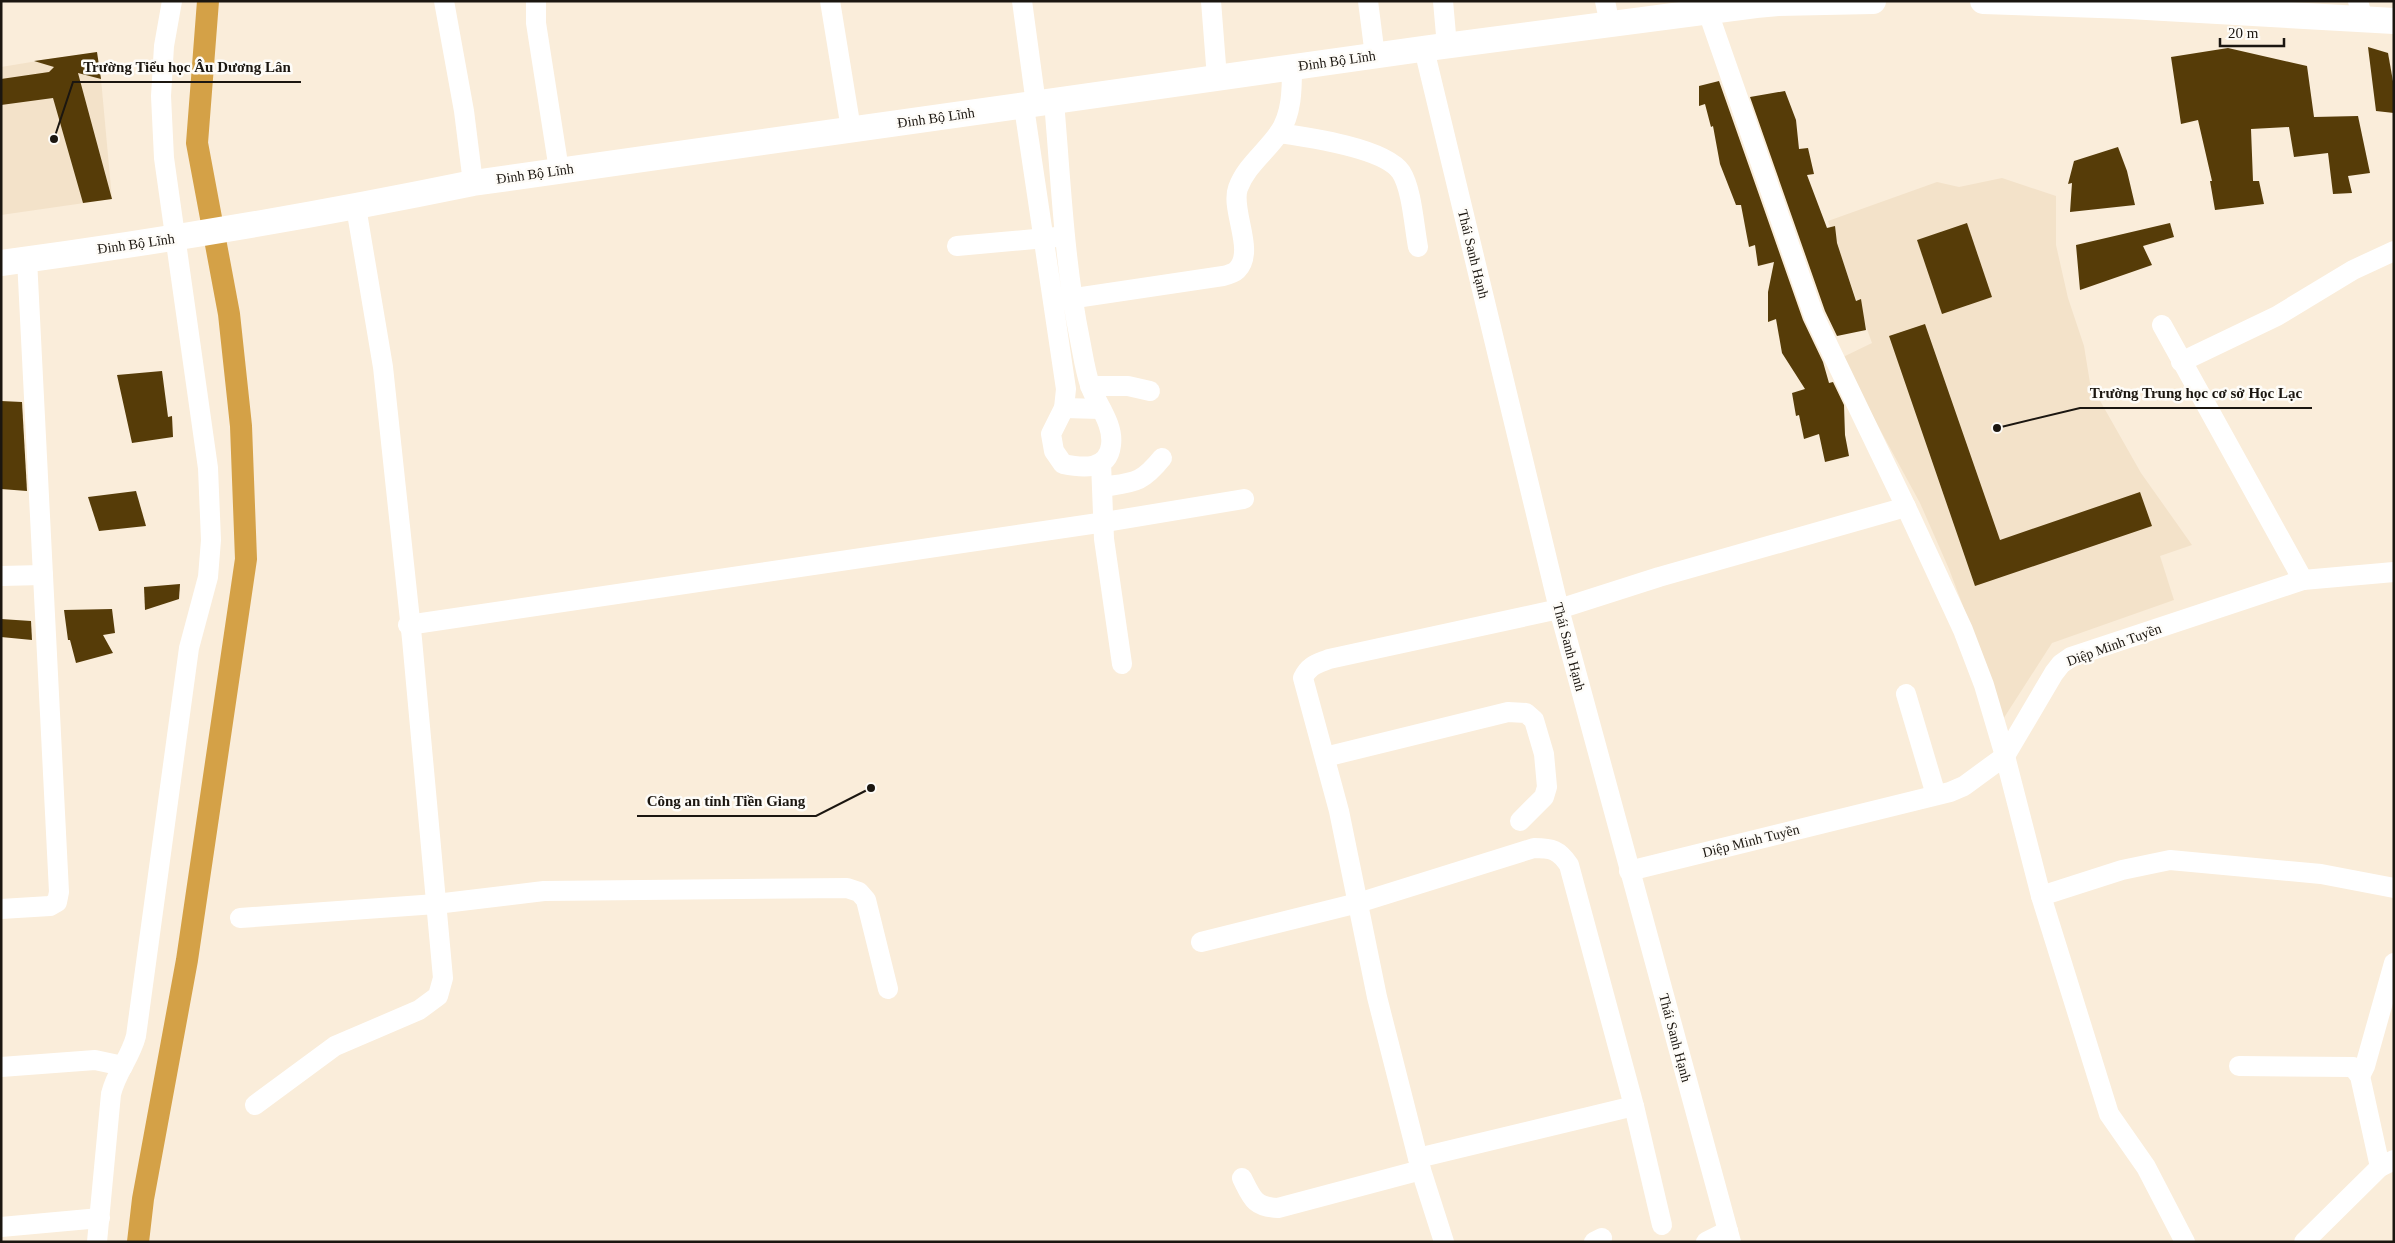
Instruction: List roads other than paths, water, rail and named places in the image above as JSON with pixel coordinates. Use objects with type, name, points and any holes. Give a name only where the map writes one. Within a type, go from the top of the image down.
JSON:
[{"type":"main road","name":"Đinh Bộ Lĩnh","points":[[1,263],[220,231],[356,207],[473,183],[559,170],[1436,47],[1608,13],[1708,12],[1756,3],[1873,1]]},
{"type":"main road","points":[[1983,1],[2361,11],[2394,21]]},
{"type":"street","points":[[97,1242],[111,1094],[115,1080],[132,1050],[136,1036],[189,648],[208,577],[212,540],[208,468],[181,237],[164,158],[161,96],[164,46],[172,1]]},
{"type":"street","points":[[444,1],[464,111],[473,183]]},
{"type":"street","points":[[536,1],[536,23],[559,170]]},
{"type":"street","points":[[830,1],[851,129]]},
{"type":"street","points":[[1022,1],[1038,104],[1066,235],[1079,338],[1090,386],[1110,430],[1111,445],[1106,458],[1100,463],[1082,468],[1063,464],[1054,450],[1051,434],[1064,408],[1066,388],[1043,239],[1038,104]]},
{"type":"street","points":[[1211,1],[1217,78]]},
{"type":"street","points":[[1368,1],[1375,56]]},
{"type":"street","name":"Thái Sanh Hạnh","points":[[1443,1],[1436,47],[1559,609],[1730,1236]]},
{"type":"street","points":[[1708,12],[1814,316],[1963,630],[1984,685],[2005,756],[2041,896],[2109,1114],[2146,1167],[2185,1242]]},
{"type":"street","points":[[1053,301],[1223,276],[1237,270],[1242,260],[1244,242],[1237,205],[1237,189],[1246,173],[1279,133],[1287,114],[1292,92],[1292,67]]},
{"type":"street","points":[[1279,133],[1333,141],[1387,160],[1401,171],[1407,186],[1418,247]]},
{"type":"street","points":[[254,1104],[335,1046],[419,1010],[438,996],[443,978],[412,638],[408,625],[383,367],[356,207]]},
{"type":"street","points":[[957,246],[1043,239],[1066,235]]},
{"type":"street","points":[[2181,362],[2277,316],[2353,270],[2394,251]]},
{"type":"street","points":[[1,909],[50,906],[57,902],[59,892],[27,259]]},
{"type":"street","points":[[2162,326],[2303,580]]},
{"type":"street","points":[[1090,386],[1128,386],[1150,391]]},
{"type":"street","points":[[1064,408],[1101,409]]},
{"type":"street","points":[[1102,488],[1130,483],[1147,476],[1162,458]]},
{"type":"street","points":[[1100,463],[1105,522],[1104,539],[1122,664]]},
{"type":"street","points":[[408,625],[1105,522],[1244,499]]},
{"type":"street","points":[[1444,1242],[1420,1164],[1377,997],[1339,811],[1303,678],[1312,665],[1329,659],[1559,609],[1677,571],[1906,507]]},
{"type":"street","name":"Diệp Minh Tuyền","points":[[1629,871],[1936,795],[1964,786],[2005,756],[2054,673],[2061,664],[2071,658],[2303,580],[2394,572]]},
{"type":"street","points":[[1,576],[43,575]]},
{"type":"street","points":[[1906,694],[1936,795]]},
{"type":"street","points":[[1325,757],[1508,712],[1526,713],[1534,720],[1544,754],[1547,787],[1544,797],[1520,821]]},
{"type":"street","points":[[1201,942],[1358,903],[1534,848],[1551,848],[1561,854],[1569,865],[1634,1106],[1662,1225]]},
{"type":"street","points":[[2041,896],[2122,870],[2170,860],[2321,874],[2394,888]]},
{"type":"street","points":[[240,918],[436,904],[544,891],[847,888],[859,892],[866,900],[888,989]]},
{"type":"street","points":[[2360,1076],[2365,1066],[2394,963]]},
{"type":"street","points":[[1,1067],[95,1060],[123,1066]]},
{"type":"street","points":[[2240,1066],[2353,1067],[2360,1076],[2387,1164],[2304,1242]]},
{"type":"street","points":[[1242,1178],[1253,1200],[1264,1208],[1278,1208],[1420,1164],[1634,1106]]},
{"type":"street","points":[[1,1227],[100,1218]]},
{"type":"street","points":[[1706,1242],[1730,1236]]},
{"type":"waterway","points":[[138,1242],[143,1199],[187,960],[246,559],[241,426],[229,314],[197,143],[208,1]]},
{"type":"place","name":"Trường Tiểu học Âu Dương Lân","points":[[54,139]]},
{"type":"place","name":"Trường Trung học cơ sở Học Lạc","points":[[1997,428]]},
{"type":"place","name":"Công an tỉnh Tiền Giang","points":[[871,788]]}]
